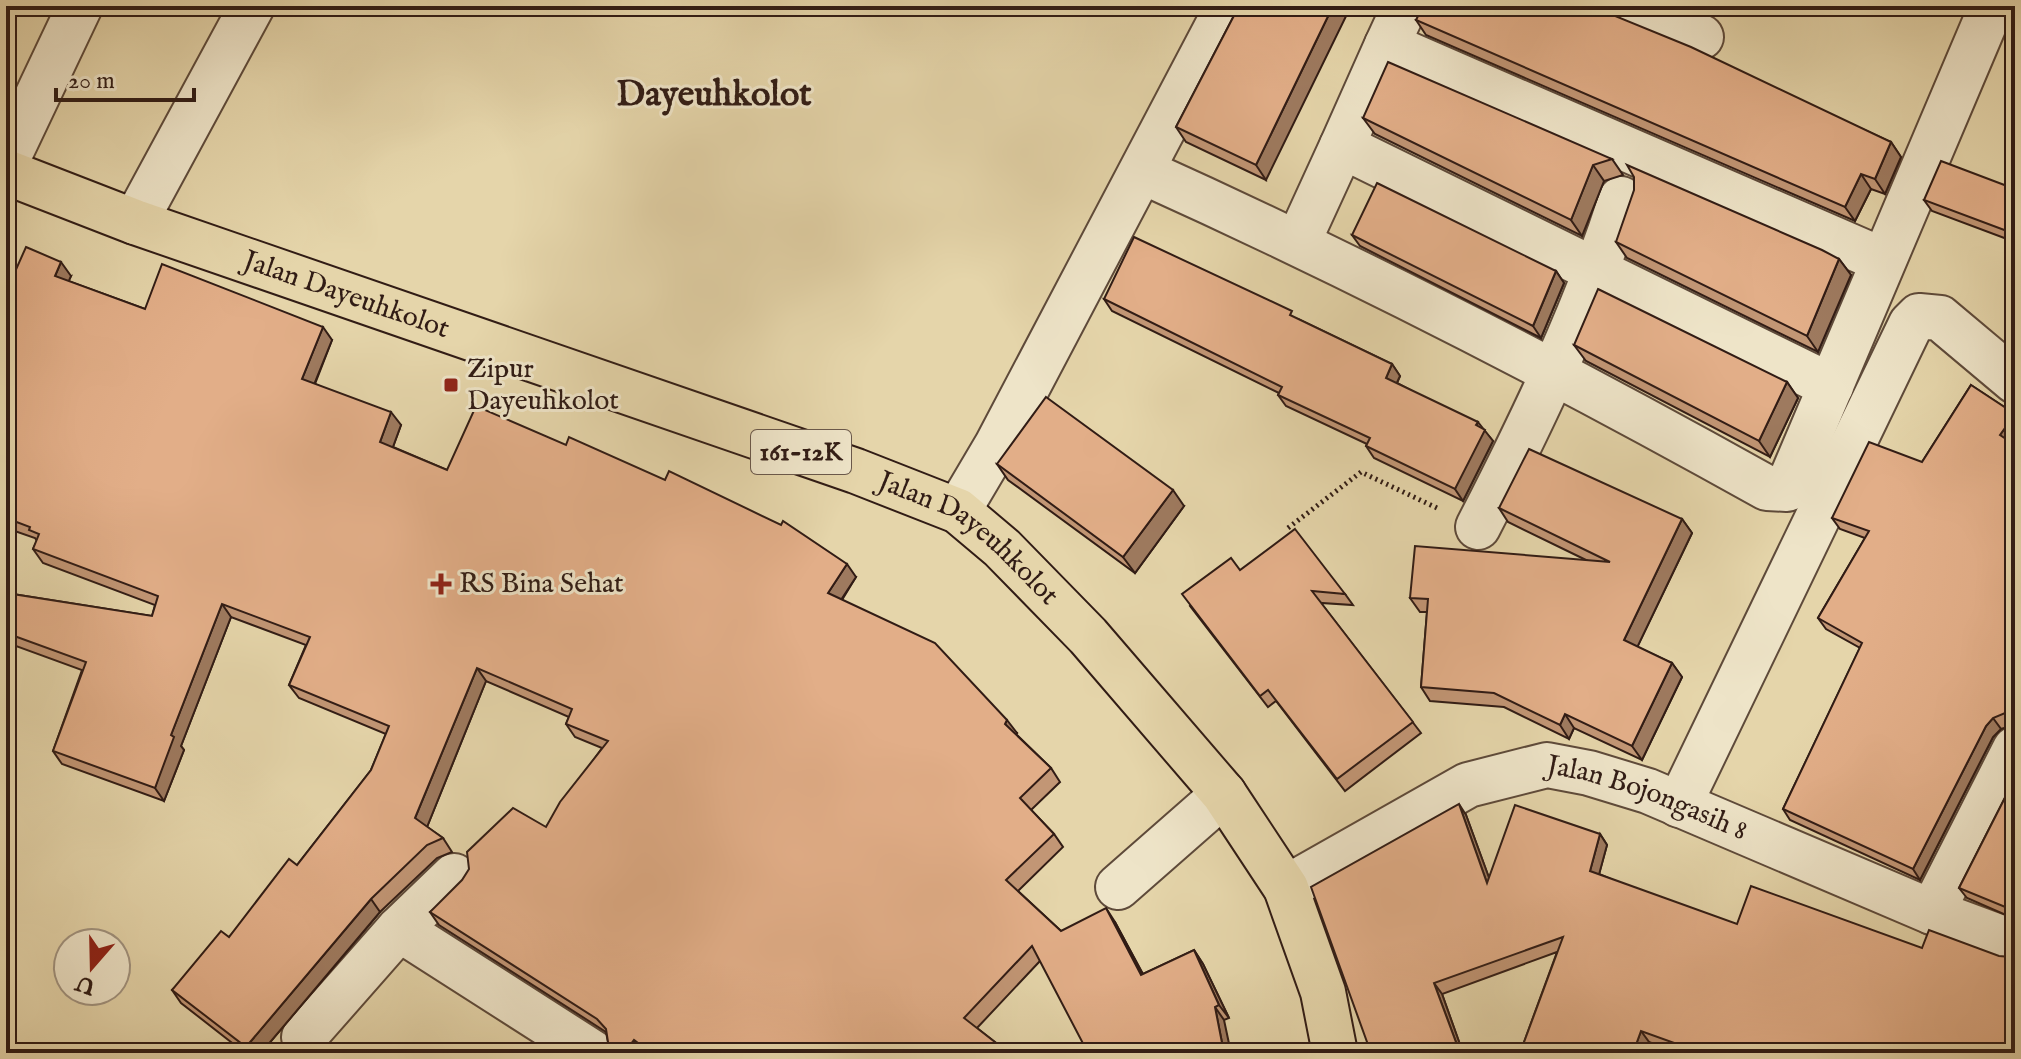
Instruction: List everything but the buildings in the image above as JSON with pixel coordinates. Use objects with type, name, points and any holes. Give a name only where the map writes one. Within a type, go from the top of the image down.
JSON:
[{"type":"main road","name":"Jalan Dayeuhkolot","points":[[6,172],[135,222],[856,471],[958,511],[1002,548],[1088,636],[1224,794],[1286,888],[1323,992],[1335,1053]]},
{"type":"street","points":[[6,162],[80,6]]},
{"type":"street","points":[[135,222],[252,6]]},
{"type":"street","points":[[958,511],[997,445],[1144,172],[1228,6]]},
{"type":"street","points":[[1298,242],[1405,6]]},
{"type":"street","points":[[1630,6],[1701,37]]},
{"type":"street","points":[[1144,172],[1298,242],[1555,370],[1767,488],[1787,489],[1992,6]]},
{"type":"street","points":[[1387,45],[1882,260]]},
{"type":"street","points":[[1342,146],[1831,386]]},
{"type":"street","points":[[1478,527],[1555,370],[1598,269],[1621,199]]},
{"type":"street","points":[[1679,805],[1911,324],[1919,316],[1940,318],[2015,381]]},
{"type":"street","points":[[1932,912],[2015,749]]},
{"type":"street","name":"Jalan Bojongasih 8","points":[[1286,888],[1468,785],[1547,765],[1589,773],[1679,805],[1932,912],[2015,943]]},
{"type":"street","points":[[1118,887],[1224,794]]},
{"type":"street","points":[[304,1037],[399,929],[454,876]]},
{"type":"street","points":[[399,929],[593,1053]]},
{"type":"path","points":[[1288,528],[1361,472],[1478,527]]},
{"type":"place","name":"Zipur Dayeuhkolot","points":[[451,385]]},
{"type":"place","name":"RS Bina Sehat","points":[[441,584]]},
{"type":"district","name":"Dayeuhkolot","points":[[714,95]]}]
